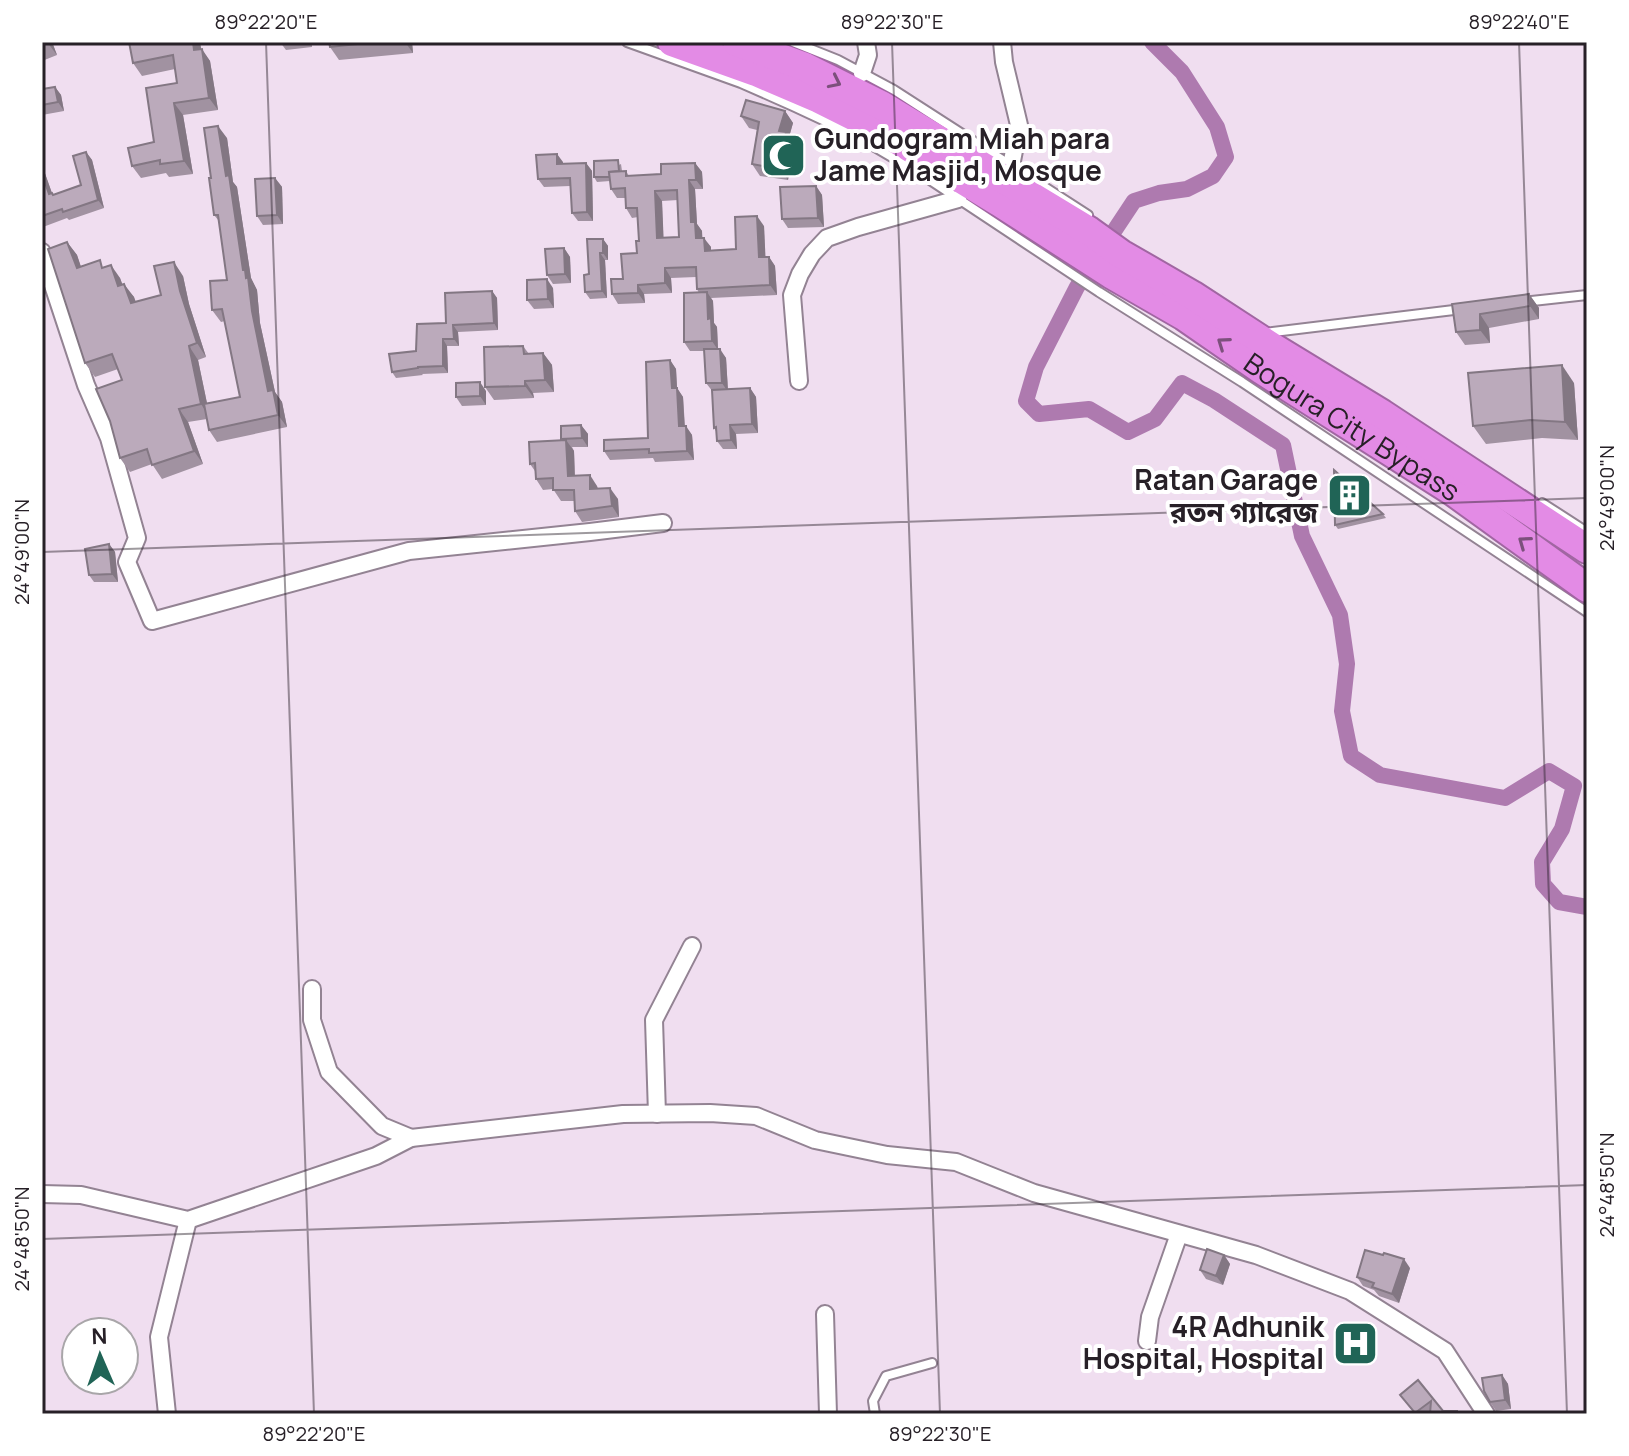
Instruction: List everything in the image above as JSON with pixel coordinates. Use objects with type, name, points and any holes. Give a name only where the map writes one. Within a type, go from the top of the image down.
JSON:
[{"type":"highway","points":[[672,42],[819,99],[881,130],[1081,242]]},
{"type":"highway","points":[[737,42],[805,67],[881,105],[1081,242],[1110,273]]},
{"type":"highway","name":"Bogura City Bypass","points":[[1110,273],[1192,295],[1382,414],[1587,549]]},
{"type":"highway","name":"Bogura City Bypass","points":[[1110,273],[1184,316],[1262,370],[1454,492],[1587,588]]},
{"type":"street","points":[[862,73],[868,55],[866,42]]},
{"type":"street","points":[[1002,42],[1019,125],[1011,166]]},
{"type":"street","points":[[799,381],[792,295],[812,254],[827,238],[837,234],[958,199]]},
{"type":"street","points":[[42,252],[86,385],[109,438],[137,538],[127,562],[152,621],[409,551],[663,523]]},
{"type":"street","points":[[657,1114],[654,1020],[692,946]]},
{"type":"street","points":[[312,989],[312,1020],[329,1072],[382,1126],[411,1138]]},
{"type":"street","points":[[42,1194],[81,1195],[188,1220],[376,1156],[411,1138],[623,1114],[756,1116],[815,1140],[887,1155],[956,1162],[1034,1193],[1256,1255],[1350,1291],[1445,1351],[1486,1414]]},
{"type":"street","points":[[167,1414],[159,1337],[188,1220]]},
{"type":"street","points":[[1147,1341],[1150,1317],[1179,1234]]},
{"type":"street","points":[[825,1314],[828,1414]]},
{"type":"lane","points":[[627,42],[741,83],[851,133],[958,199],[1081,242]]},
{"type":"lane","points":[[793,42],[838,60],[894,90],[1051,189],[1081,242],[1110,273],[1242,382],[1587,612]]},
{"type":"lane","points":[[1163,268],[1230,313],[1425,431]]},
{"type":"lane","points":[[1508,304],[1587,295]]},
{"type":"lane","points":[[1264,333],[1476,308]]},
{"type":"lane","points":[[1528,494],[1587,532]]},
{"type":"lane","points":[[875,1414],[873,1401],[886,1376],[932,1363]]},
{"type":"building","points":[[129,42],[193,42],[194,50],[202,49],[209,98],[174,103],[184,161],[160,164],[160,160],[132,166],[128,148],[154,142],[146,88],[177,83],[173,55],[133,63]]},
{"type":"building","points":[[329,42],[377,42],[330,47]]},
{"type":"building","points":[[55,87],[58,102],[42,105],[42,89]]},
{"type":"building","points":[[746,100],[785,111],[779,131],[786,132],[780,169],[752,164],[759,122],[741,116]]},
{"type":"building","points":[[218,126],[268,391],[273,390],[278,415],[209,430],[204,404],[240,397],[222,309],[212,310],[210,281],[227,280],[218,215],[214,215],[204,128]]},
{"type":"building","points":[[86,152],[98,200],[42,216],[42,174],[49,194],[81,185],[73,156]]},
{"type":"building","points":[[557,154],[557,164],[586,163],[587,212],[572,213],[570,178],[538,179],[536,155]]},
{"type":"building","points":[[618,160],[619,171],[609,172],[610,177],[594,177],[594,161]]},
{"type":"building","points":[[695,163],[696,180],[689,180],[691,222],[695,222],[696,238],[704,238],[705,251],[736,249],[735,217],[757,216],[759,257],[769,257],[770,285],[697,289],[696,267],[665,268],[665,283],[638,285],[638,293],[612,294],[611,279],[623,279],[621,254],[637,253],[636,241],[639,241],[637,208],[626,208],[625,188],[611,189],[609,172],[626,171],[626,176],[661,174],[661,164]],"holes":[[[677,190],[679,237],[657,238],[655,191]]]},
{"type":"building","points":[[275,178],[277,215],[257,216],[255,179]]},
{"type":"building","points":[[816,186],[818,218],[782,219],[780,187]]},
{"type":"building","points":[[587,239],[603,239],[603,253],[600,253],[602,291],[585,292],[584,275],[589,274]]},
{"type":"building","points":[[67,242],[77,268],[100,260],[102,268],[111,265],[118,286],[124,284],[131,303],[161,295],[154,266],[174,262],[197,343],[189,346],[201,404],[179,409],[194,451],[152,465],[147,449],[120,458],[110,421],[96,389],[122,380],[112,354],[85,363],[48,249]]},
{"type":"building","points":[[564,248],[565,274],[547,275],[545,249]]},
{"type":"building","points":[[547,279],[548,299],[527,300],[527,280]]},
{"type":"building","points":[[492,291],[494,323],[453,325],[454,339],[443,339],[443,366],[392,372],[389,354],[416,351],[417,324],[446,323],[445,293]]},
{"type":"building","points":[[707,292],[712,341],[684,342],[684,293]]},
{"type":"building","points":[[1529,294],[1530,306],[1480,314],[1480,330],[1456,332],[1452,304]]},
{"type":"building","points":[[523,346],[524,354],[543,353],[545,380],[525,381],[525,386],[485,387],[484,347]]},
{"type":"building","points":[[704,349],[720,349],[722,383],[706,383]]},
{"type":"building","points":[[670,360],[672,388],[677,388],[679,426],[686,426],[687,451],[604,451],[604,440],[648,438],[646,362]]},
{"type":"building","points":[[1562,365],[1565,422],[1530,420],[1473,426],[1468,373]]},
{"type":"building","points":[[480,382],[480,396],[456,397],[456,383]]},
{"type":"building","points":[[750,388],[752,424],[730,425],[731,440],[717,441],[712,390]]},
{"type":"building","points":[[581,425],[582,438],[561,439],[561,426]]},
{"type":"building","points":[[566,440],[568,476],[590,475],[590,489],[610,488],[612,506],[575,511],[574,490],[553,490],[553,478],[536,479],[535,463],[530,464],[529,442]]},
{"type":"building","name":"Ratan Garage রতন গ্যারেজ","points":[[1334,470],[1383,514],[1335,525]]},
{"type":"building","points":[[109,544],[112,574],[89,575],[85,549]]},
{"type":"building","points":[[1207,1249],[1224,1255],[1216,1276],[1200,1270]]},
{"type":"building","points":[[1365,1250],[1404,1259],[1392,1294],[1372,1287],[1374,1283],[1357,1277]]},
{"type":"building","points":[[1502,1375],[1505,1400],[1490,1402],[1482,1378]]},
{"type":"building","points":[[1418,1380],[1443,1411],[1457,1411],[1457,1414],[1430,1414],[1431,1401],[1415,1413],[1400,1395]]},
{"type":"waterway","points":[[1152,42],[1182,72],[1217,127],[1226,157],[1213,176],[1187,189],[1134,201],[1077,287],[1036,367],[1026,401],[1039,414],[1089,409],[1128,432],[1155,419],[1182,383],[1283,445],[1302,536],[1340,615],[1347,664],[1342,711],[1351,756],[1380,775],[1505,798],[1549,771],[1574,786],[1562,829],[1542,862],[1543,884],[1559,902],[1587,907]]},
{"type":"place","name":"Gundogram Miah para Jame Masjid, Mosque","points":[[783,155]]},
{"type":"place","name":"Ratan Garage রতন গ্যারেজ","points":[[1349,496]]},
{"type":"place","name":"4R Adhunik Hospital, Hospital","points":[[1355,1343]]}]
